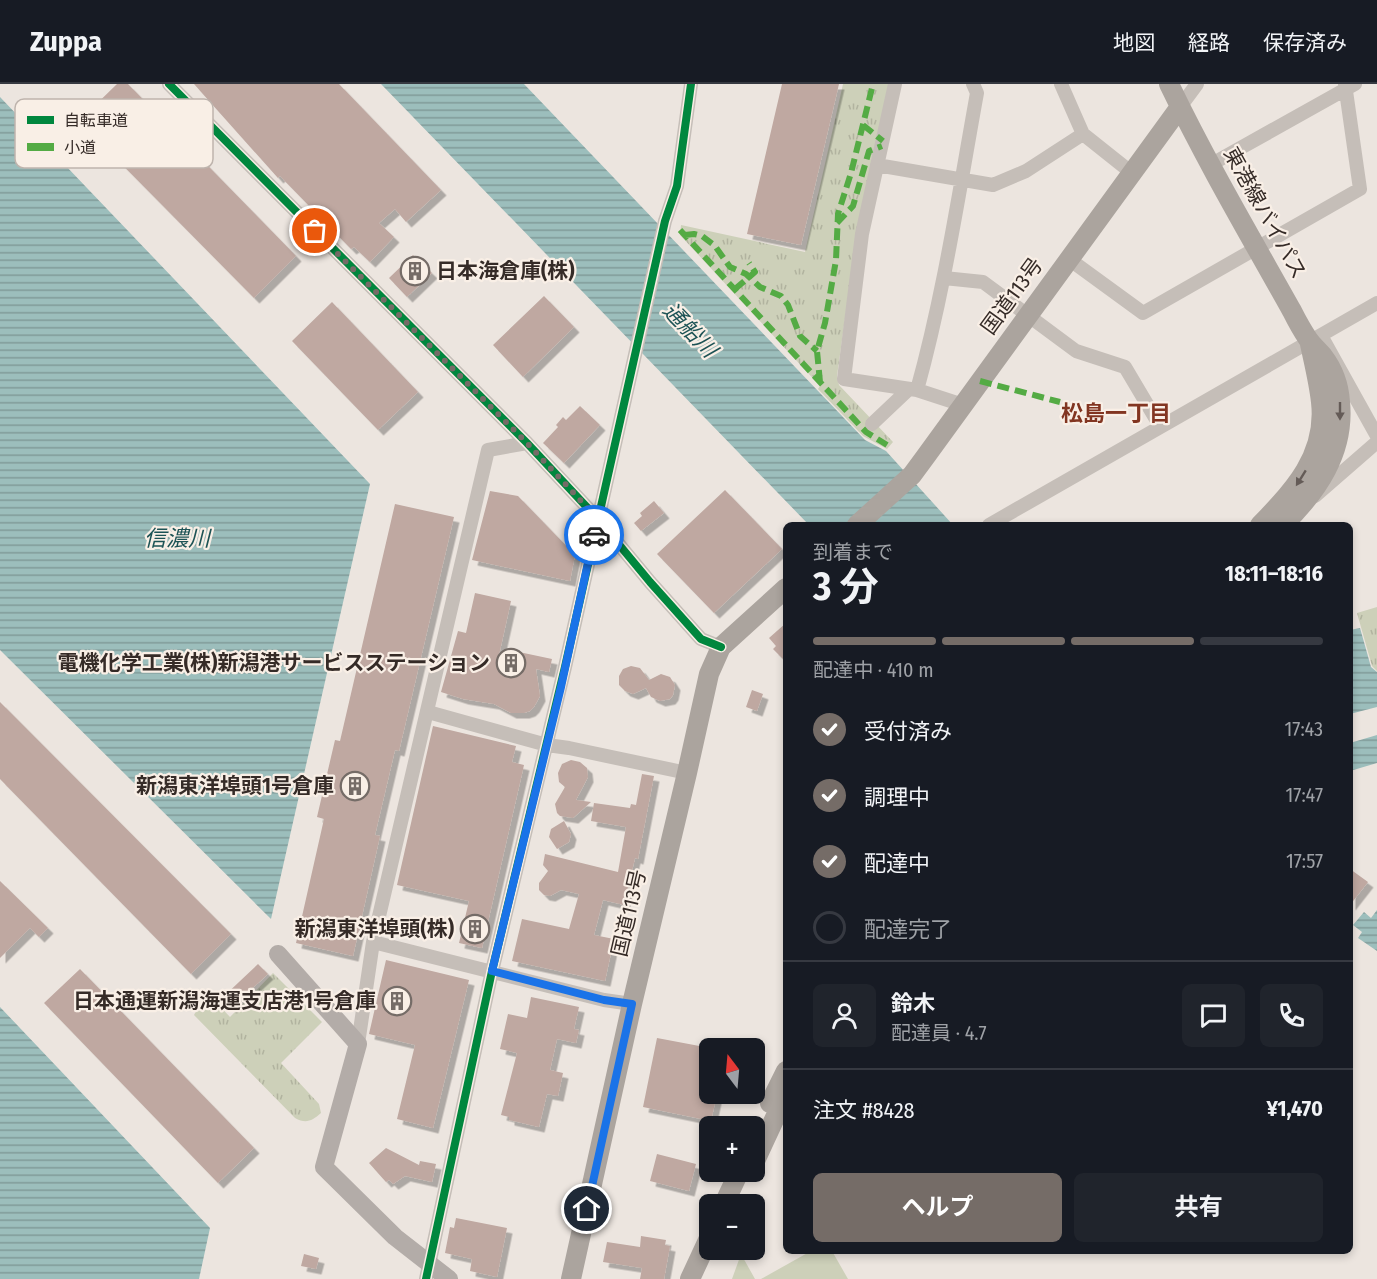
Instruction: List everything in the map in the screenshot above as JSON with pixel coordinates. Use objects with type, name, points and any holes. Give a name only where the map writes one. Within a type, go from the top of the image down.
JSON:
[{"type":"highway","points":[[1169,84],[1180,107]]},
{"type":"highway","name":"東港線バイパス","points":[[1180,107],[1309,341],[1322,404],[1322,424],[1318,443],[1299,482],[1288,512],[1266,522]]},
{"type":"highway","name":"国道113号","points":[[860,522],[912,475],[1180,107]]},
{"type":"highway","name":"国道113号","points":[[571,1279],[709,674],[721,647],[783,591]]},
{"type":"highway","points":[[765,1116],[783,1077]]},
{"type":"highway","points":[[765,1139],[783,1100]]},
{"type":"highway","points":[[690,1279],[699,1260]]},
{"type":"highway","points":[[703,1279],[712,1260]]},
{"type":"main road","points":[[278,954],[358,1044],[324,1167],[428,1271],[449,1279]]},
{"type":"street","points":[[169,84],[184,99]]},
{"type":"street","points":[[428,1271],[492,971],[547,745],[665,221],[677,186],[691,84]]},
{"type":"street","points":[[895,84],[862,234],[844,379],[913,389],[963,405]]},
{"type":"street","points":[[872,424],[913,389],[932,339],[977,93],[973,84]]},
{"type":"street","points":[[1061,84],[1083,134],[1132,172]]},
{"type":"street","points":[[1180,107],[1197,84]]},
{"type":"street","points":[[1069,259],[1143,314],[1360,189],[1349,86],[1210,165]]},
{"type":"street","points":[[213,128],[527,443],[597,518],[701,639],[721,647]]},
{"type":"street","points":[[877,165],[993,185],[1026,171],[1083,134]]},
{"type":"street","points":[[944,278],[983,282],[1076,351],[1125,367],[1160,426]]},
{"type":"street","points":[[994,522],[1377,303]]},
{"type":"street","points":[[1288,512],[1377,436],[1324,341],[1309,341]]},
{"type":"street","points":[[358,1044],[373,942],[488,450],[527,443]]},
{"type":"street","points":[[428,712],[547,745],[687,773]]},
{"type":"street","points":[[373,942],[604,1000],[632,1004]]},
{"type":"green space","points":[[843,84],[890,84],[857,232],[837,376],[839,385],[893,442],[887,449],[863,436],[818,389],[820,386],[680,235],[681,225],[805,252]]},
{"type":"green space","points":[[1377,607],[1377,671],[1372,666],[1357,613]]},
{"type":"green space","points":[[273,973],[322,1022],[281,1063],[319,1104],[321,1113],[309,1121],[295,1118],[194,1015],[210,996],[230,1017]]},
{"type":"green space","points":[[806,1254],[834,1254],[848,1279],[761,1279]]},
{"type":"green space","points":[[739,1260],[744,1260],[755,1279],[732,1279]]},
{"type":"water","name":"通船川","points":[[381,84],[524,84],[865,440],[886,451],[950,522],[806,522]]},
{"type":"water","name":"信濃川","points":[[0,97],[15,113],[15,168],[68,168],[370,484],[271,919],[0,650]]},
{"type":"water","points":[[1360,628],[1371,667],[1377,672],[1377,707],[1353,713],[1353,629]]},
{"type":"water","points":[[1377,735],[1377,763],[1353,770],[1353,742]]},
{"type":"water","points":[[1377,910],[1377,951],[1358,938],[1362,932],[1353,925],[1364,912],[1371,918]]},
{"type":"water","points":[[0,1007],[210,1228],[199,1279],[0,1279]]},
{"type":"building","points":[[117,84],[128,84],[143,99],[102,99]]},
{"type":"building","points":[[194,84],[339,84],[441,190],[406,222],[395,209],[379,223],[394,237],[370,262],[354,247],[351,249],[280,176],[278,178],[213,105],[213,99],[207,99]]},
{"type":"building","points":[[782,84],[839,84],[801,245],[747,234]]},
{"type":"building","points":[[125,168],[210,168],[296,256],[254,298]]},
{"type":"building","name":"日本海倉庫(株)","points":[[413,255],[432,273],[407,297],[389,278]]},
{"type":"building","points":[[544,296],[574,327],[523,377],[493,345]]},
{"type":"building","points":[[332,302],[418,392],[378,430],[292,341]]},
{"type":"building","points":[[580,406],[600,425],[564,463],[543,443],[558,427],[556,425],[563,417],[566,420]]},
{"type":"building","points":[[725,490],[782,549],[714,613],[657,554]]},
{"type":"building","points":[[490,491],[518,496],[575,555],[570,581],[472,560]]},
{"type":"building","points":[[654,501],[664,513],[641,531],[634,523],[642,516],[640,513]]},
{"type":"building","points":[[395,504],[454,517],[399,751],[395,750],[375,835],[380,836],[353,956],[296,943],[324,819],[317,817],[335,740],[340,741]]},
{"type":"building","points":[[475,593],[511,601],[497,664],[519,652],[552,659],[549,672],[536,669],[540,696],[530,711],[511,713],[494,704],[463,699],[441,692],[458,631],[466,633]]},
{"type":"building","points":[[783,626],[783,659],[773,649],[776,646],[769,638]]},
{"type":"building","points":[[631,666],[640,668],[649,680],[661,674],[670,677],[675,685],[670,699],[660,701],[651,697],[646,688],[633,694],[625,691],[619,685],[619,676],[623,669]]},
{"type":"building","points":[[752,690],[763,694],[757,711],[746,707]]},
{"type":"building","points":[[0,702],[231,934],[191,974],[0,779]]},
{"type":"building","points":[[433,726],[516,746],[512,762],[524,765],[482,948],[459,943],[469,901],[397,885]]},
{"type":"building","points":[[571,760],[580,762],[587,768],[588,777],[576,800],[591,802],[573,818],[560,816],[555,804],[565,787],[559,782],[558,773],[562,764]]},
{"type":"building","points":[[642,774],[654,776],[638,859],[635,858],[624,905],[603,900],[594,935],[614,939],[605,981],[512,961],[522,919],[569,929],[579,894],[561,890],[550,896],[544,895],[539,890],[539,883],[548,871],[543,865],[545,854],[618,872],[626,827],[591,821],[594,803],[630,808],[631,804],[636,805]]},
{"type":"building","points":[[564,821],[571,834],[569,842],[557,849],[549,837],[551,829]]},
{"type":"building","points":[[1353,871],[1368,882],[1353,901]]},
{"type":"building","points":[[0,881],[48,928],[39,937],[30,928],[0,958]]},
{"type":"building","points":[[386,960],[469,980],[433,1128],[397,1119],[415,1045],[369,1034]]},
{"type":"building","points":[[258,964],[268,974],[231,1008],[222,998]]},
{"type":"building","points":[[80,969],[254,1148],[218,1183],[44,1003]]},
{"type":"building","points":[[531,997],[579,1007],[574,1029],[579,1030],[576,1043],[557,1039],[550,1070],[563,1073],[558,1096],[547,1094],[539,1127],[509,1120],[509,1117],[501,1115],[517,1053],[500,1049],[508,1014],[527,1018]]},
{"type":"building","points":[[657,1038],[699,1046],[699,1104],[715,1104],[712,1116],[699,1116],[699,1119],[643,1107]]},
{"type":"building","points":[[386,1148],[419,1165],[420,1161],[436,1164],[432,1182],[405,1176],[393,1184],[389,1180],[386,1182],[369,1163]]},
{"type":"building","points":[[657,1154],[696,1164],[689,1191],[650,1181]]},
{"type":"building","points":[[456,1218],[507,1228],[497,1277],[470,1271],[472,1259],[445,1253],[450,1227],[454,1228]]},
{"type":"building","points":[[641,1236],[666,1240],[665,1245],[670,1246],[664,1279],[640,1279],[642,1268],[603,1262],[607,1242],[640,1247]]},
{"type":"building","points":[[304,1254],[319,1258],[316,1269],[301,1266]]},
{"type":"marked path","points":[[820,382],[817,351],[825,323],[836,260],[838,214],[851,173],[873,84]]},
{"type":"marked path","points":[[863,125],[883,141]]},
{"type":"marked path","points":[[837,223],[853,206],[869,151],[882,146]]},
{"type":"marked path","points":[[680,230],[866,432],[887,445]]},
{"type":"marked path","points":[[685,235],[702,236],[715,246],[730,267],[746,274],[760,287],[781,296],[788,305],[800,336],[817,351]]},
{"type":"marked path","points":[[735,289],[755,272],[749,263]]},
{"type":"marked path","points":[[980,381],[1060,402]]},
{"type":"cycle path","points":[[169,84],[184,99]]},
{"type":"cycle path","points":[[426,1279],[492,971],[565,667],[665,221],[677,186],[691,84]]},
{"type":"cycle path","points":[[213,128],[527,443],[597,518],[701,639],[721,647]]},
{"type":"way so far","points":[[315,231],[527,443],[597,518],[594,535]]},
{"type":"place","name":"日本海倉庫(株)","points":[[415,271]]},
{"type":"place","name":"電機化学工業(株)新潟港サービスステーション","points":[[511,663]]},
{"type":"place","name":"新潟東洋埠頭1号倉庫","points":[[355,786]]},
{"type":"place","name":"新潟東洋埠頭(株)","points":[[475,929]]},
{"type":"place","name":"日本通運新潟海運支店港1号倉庫","points":[[397,1001]]},
{"type":"district","name":"松島一丁目","points":[[1116,413]]},
{"type":"route","points":[[587,1209],[632,1004],[604,1000],[492,971],[561,687],[594,535]]}]
